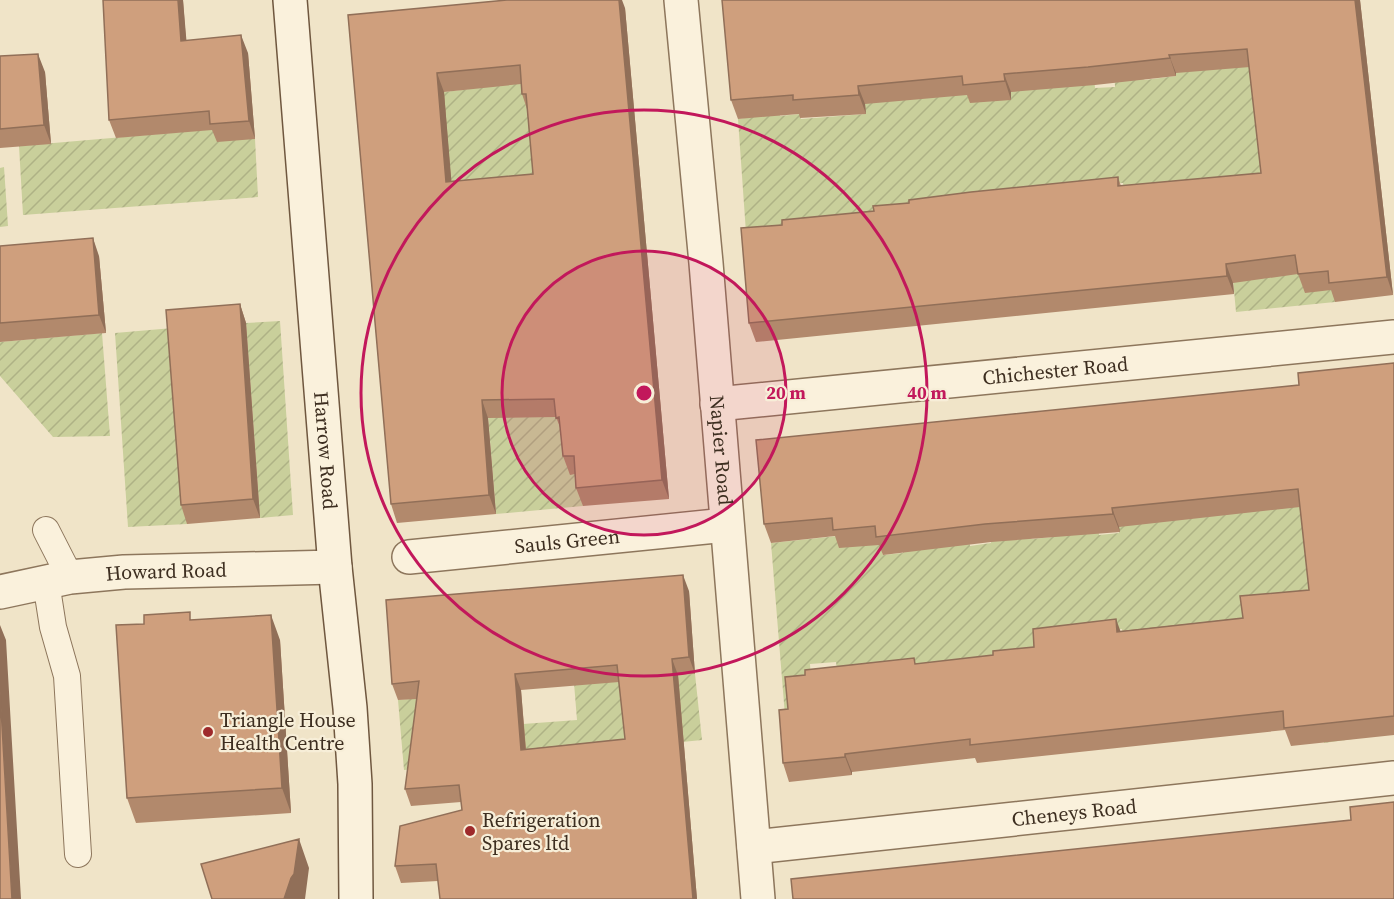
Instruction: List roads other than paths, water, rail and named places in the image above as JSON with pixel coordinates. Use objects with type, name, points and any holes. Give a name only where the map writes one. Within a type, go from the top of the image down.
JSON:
[{"type":"street","name":"Harrow Road","points":[[290,0],[335,567],[350,708],[354,773],[356,899]]},
{"type":"street","name":"Napier Road","points":[[681,0],[758,899]]},
{"type":"street","name":"Chichester Road","points":[[717,404],[1394,337]]},
{"type":"street","name":"Sauls Green","points":[[409,557],[726,525]]},
{"type":"street","name":"Howard Road","points":[[0,592],[58,579],[124,572],[335,567]]},
{"type":"street","name":"Cheneys Road","points":[[754,847],[1394,778]]},
{"type":"lane","points":[[46,530],[58,579],[53,627],[67,676],[78,854]]},
{"type":"place","name":"Triangle House Health Centre","points":[[208,732]]},
{"type":"place","name":"Refrigeration Spares ltd","points":[[470,831]]}]
